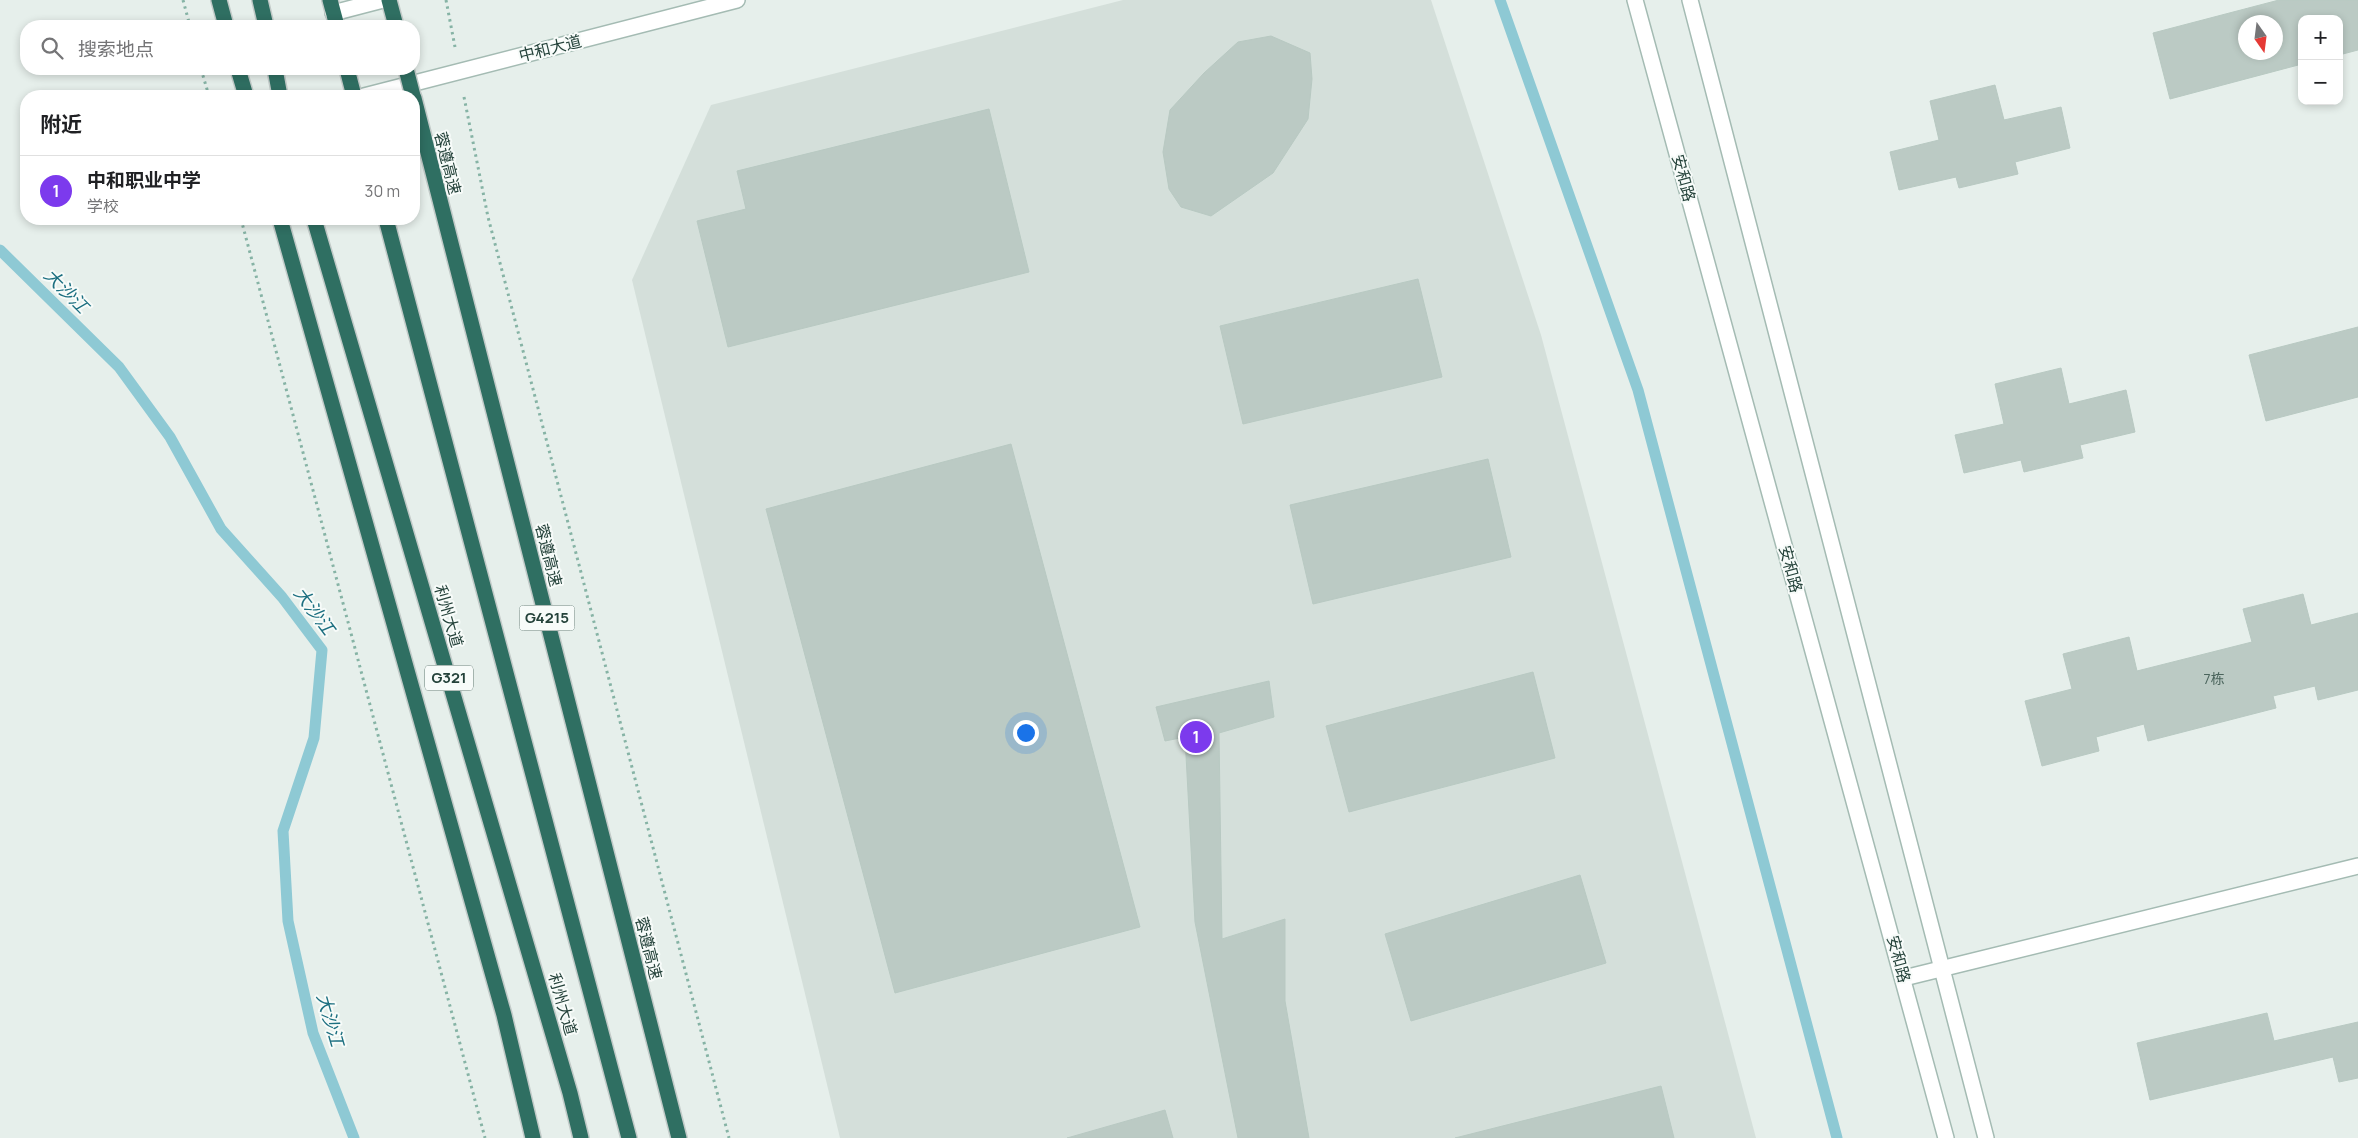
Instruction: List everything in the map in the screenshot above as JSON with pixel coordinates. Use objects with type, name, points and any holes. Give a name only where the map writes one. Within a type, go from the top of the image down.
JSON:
[{"type":"highway","points":[[219,0],[224,20]]},
{"type":"highway","points":[[260,0],[265,20]]},
{"type":"highway","points":[[389,0],[394,20]]},
{"type":"highway","points":[[240,75],[244,90]]},
{"type":"highway","points":[[276,75],[279,90]]},
{"type":"highway","points":[[349,75],[352,90]]},
{"type":"highway","name":"蓉遵高速","points":[[408,75],[412,90]]},
{"type":"highway","name":"蓉遵高速","points":[[420,121],[679,1138]]},
{"type":"highway","points":[[282,225],[504,1015],[533,1138]]},
{"type":"highway","name":"利州大道","points":[[316,225],[570,1093],[581,1138]]},
{"type":"highway","name":"利州大道","points":[[388,225],[629,1138]]},
{"type":"street","points":[[333,13],[382,0]]},
{"type":"street","name":"中和大道","points":[[388,90],[737,0]]},
{"type":"street","name":"安和路","points":[[1635,0],[1904,978],[1946,1138]]},
{"type":"street","points":[[1690,0],[1986,1138]]},
{"type":"street","points":[[1904,978],[2358,866]]},
{"type":"path","points":[[183,0],[188,20]]},
{"type":"path","points":[[446,0],[488,217],[729,1138]]},
{"type":"path","points":[[204,75],[207,90]]},
{"type":"path","points":[[243,225],[486,1138]]},
{"type":"shaded area","points":[[1123,0],[1431,0],[1541,335],[1756,1138],[840,1138],[632,280],[711,105]]},
{"type":"building","points":[[2279,0],[2358,0],[2358,50],[2343,54],[2343,15],[2298,15],[2298,65],[2170,99],[2153,33]]},
{"type":"building","points":[[1271,36],[1310,53],[1312,79],[1308,119],[1273,173],[1211,216],[1181,207],[1169,189],[1163,152],[1170,110],[1204,73],[1238,42]]},
{"type":"building","points":[[1995,85],[2004,120],[2061,107],[2070,148],[2015,162],[2018,174],[1959,188],[1956,177],[1899,190],[1890,152],[1939,140],[1930,101]]},
{"type":"building","points":[[989,109],[1029,272],[728,347],[697,221],[746,209],[737,171]]},
{"type":"building","points":[[1418,279],[1442,377],[1243,424],[1220,326]]},
{"type":"building","points":[[2358,327],[2358,397],[2266,421],[2249,355]]},
{"type":"building","points":[[2061,368],[2069,404],[2126,390],[2135,432],[2080,445],[2083,458],[2024,472],[2021,460],[1964,473],[1955,435],[2004,424],[1995,384]]},
{"type":"building","points":[[1011,444],[1140,927],[895,993],[766,509]]},
{"type":"building","points":[[1488,459],[1511,557],[1313,604],[1290,505]]},
{"type":"building","points":[[2303,594],[2311,625],[2358,613],[2358,690],[2318,700],[2315,686],[2273,696],[2276,708],[2148,741],[2144,724],[2096,737],[2099,751],[2042,766],[2025,701],[2072,689],[2063,654],[2129,637],[2137,671],[2252,642],[2243,609]]},
{"type":"building","points":[[1533,672],[1555,758],[1349,812],[1326,726]]},
{"type":"building","points":[[1269,681],[1274,717],[1219,733],[1222,939],[1285,919],[1285,1001],[1309,1138],[1238,1138],[1195,922],[1185,737],[1165,741],[1156,707]]},
{"type":"building","points":[[1580,875],[1606,963],[1411,1021],[1385,934]]},
{"type":"building","points":[[2267,1013],[2274,1041],[2358,1022],[2358,1078],[2339,1082],[2333,1057],[2150,1100],[2137,1043]]},
{"type":"building","points":[[1661,1086],[1674,1138],[1455,1138]]},
{"type":"building","points":[[1165,1110],[1173,1138],[1067,1138]]},
{"type":"waterway","points":[[1500,0],[1638,390],[1837,1138]]},
{"type":"waterway","name":"大沙江","points":[[0,250],[119,367],[170,437],[221,529],[282,597],[322,650],[314,738],[283,831],[288,921],[313,1033],[354,1138]]},
{"type":"place","name":"中和职业中学","points":[[1196,737]]}]
